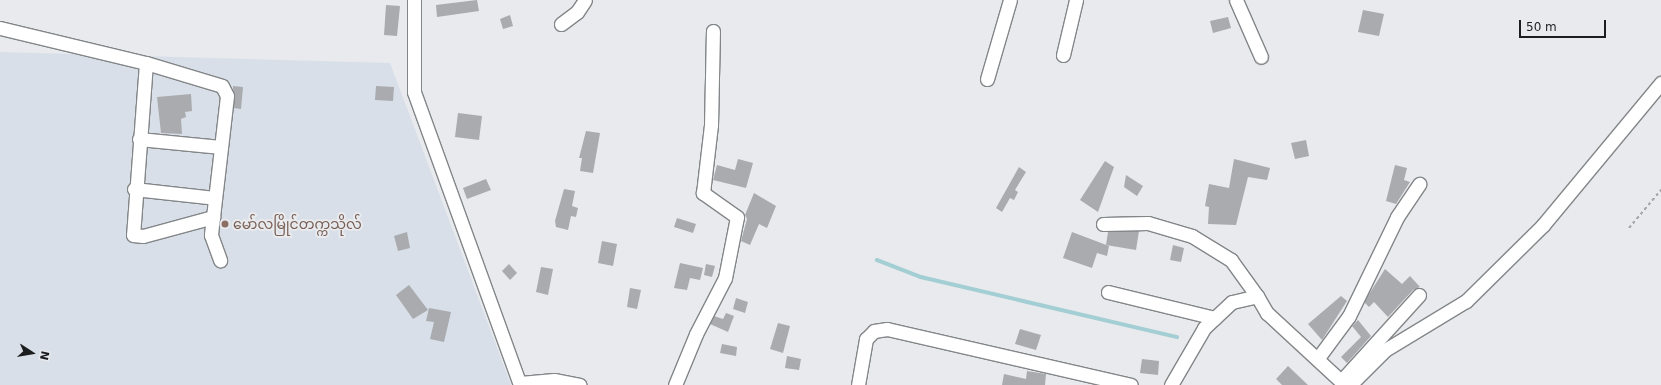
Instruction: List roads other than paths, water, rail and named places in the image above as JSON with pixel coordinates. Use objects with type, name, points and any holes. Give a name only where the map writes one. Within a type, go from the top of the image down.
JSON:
[{"type":"street","points":[[414,0],[414,92],[520,384],[554,380],[580,385]]},
{"type":"street","points":[[561,24],[577,12],[585,0]]},
{"type":"street","points":[[987,79],[1010,0]]},
{"type":"street","points":[[1063,55],[1076,0]]},
{"type":"street","points":[[1236,0],[1260,57]]},
{"type":"street","points":[[0,28],[146,63],[222,86],[227,96],[211,235],[220,260]]},
{"type":"street","points":[[675,385],[696,334],[725,278],[737,217],[703,193],[711,125],[712,31]]},
{"type":"street","points":[[146,63],[134,189],[136,237],[213,217]]},
{"type":"street","points":[[1345,384],[1386,350],[1466,301],[1543,225],[1661,83]]},
{"type":"street","points":[[139,139],[221,147]]},
{"type":"street","points":[[1318,358],[1349,316],[1397,217],[1419,184]]},
{"type":"street","points":[[134,189],[215,198]]},
{"type":"street","points":[[1102,224],[1148,223],[1192,236],[1231,260],[1257,296],[1267,313],[1345,384]]},
{"type":"street","points":[[1108,292],[1215,318]]},
{"type":"street","points":[[1345,384],[1419,294]]},
{"type":"street","points":[[1170,385],[1184,357],[1215,318],[1232,302],[1257,296]]},
{"type":"street","points":[[858,385],[866,339],[874,331],[887,329],[1131,385]]},
{"type":"waterway","points":[[877,260],[921,277],[1177,337]]},
{"type":"place","name":"မော်လမြိုင်တက္ကသိုလ်","points":[[225,224]]}]
